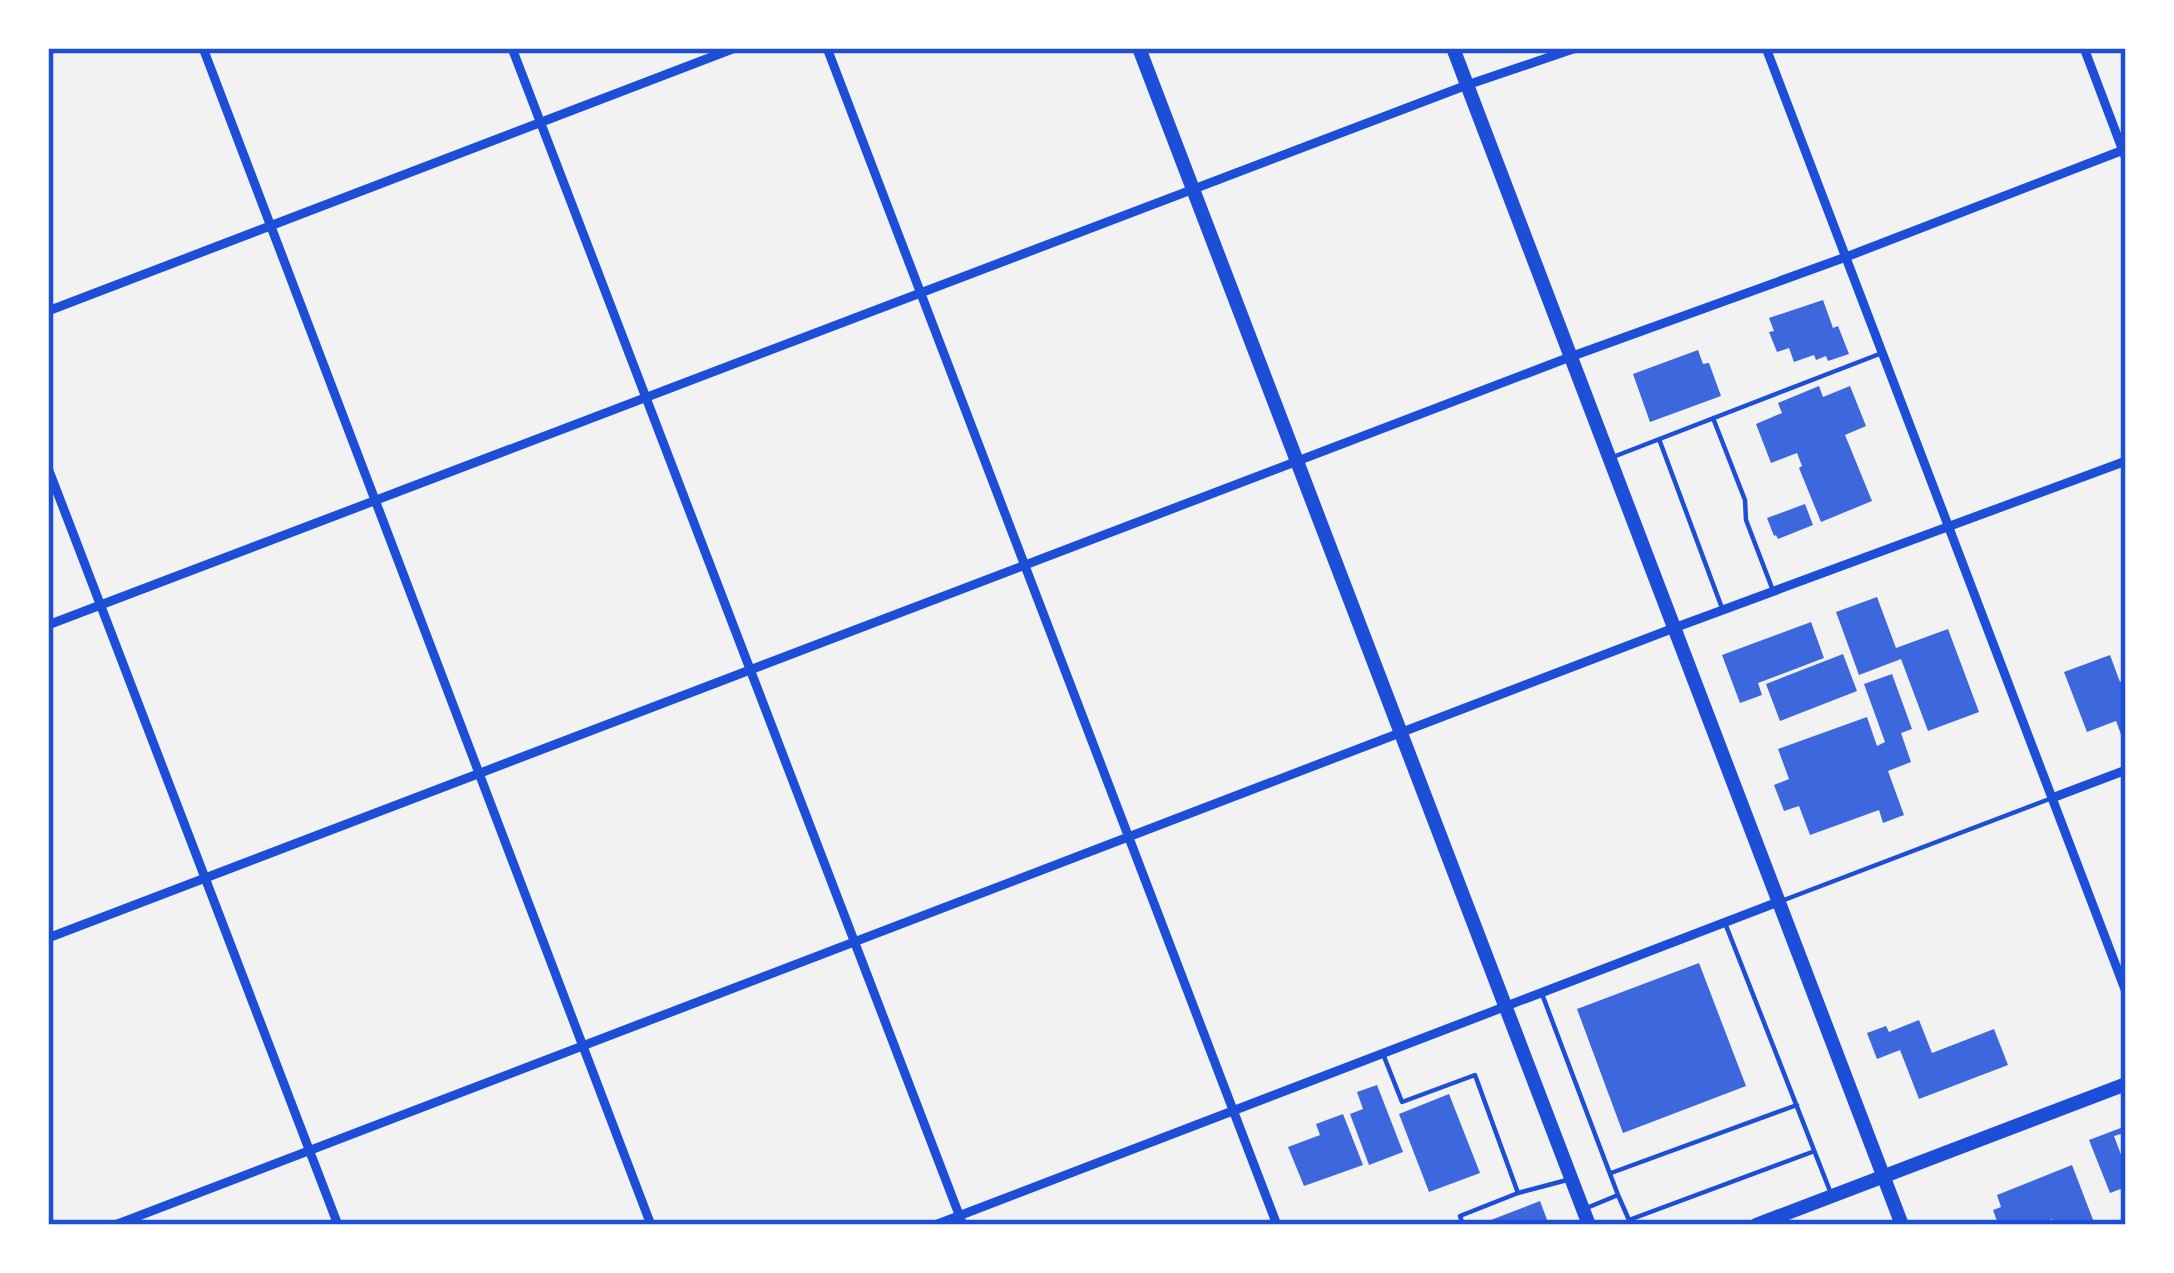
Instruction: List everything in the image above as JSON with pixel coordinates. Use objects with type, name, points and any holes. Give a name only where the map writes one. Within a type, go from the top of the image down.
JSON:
[{"type":"main road","points":[[1139,48],[1589,1225]]},
{"type":"main road","points":[[1453,48],[1902,1225]]},
{"type":"main road","points":[[1756,1225],[2126,1084]]},
{"type":"street","points":[[202,48],[651,1225]]},
{"type":"street","points":[[512,48],[961,1220]]},
{"type":"street","points":[[48,311],[735,48]]},
{"type":"street","points":[[827,48],[1276,1225]]},
{"type":"street","points":[[48,625],[1467,85],[1576,48]]},
{"type":"street","points":[[1766,48],[2126,992]]},
{"type":"street","points":[[48,938],[1570,357],[2125,153],[2084,48]]},
{"type":"street","points":[[115,1225],[1674,628],[2126,461]]},
{"type":"street","points":[[48,468],[338,1225]]},
{"type":"street","points":[[2052,798],[2126,770]]},
{"type":"street","points":[[935,1225],[961,1220],[1778,902]]},
{"type":"lane","points":[[1609,458],[1882,353]]},
{"type":"lane","points":[[1713,418],[1774,592]]},
{"type":"lane","points":[[1659,439],[1723,611]]},
{"type":"lane","points":[[1778,902],[2052,798]]},
{"type":"lane","points":[[1725,922],[1832,1196]]},
{"type":"lane","points":[[1541,993],[1629,1220],[1814,1151]]},
{"type":"lane","points":[[1383,1054],[1402,1102],[1474,1075],[1518,1193]]},
{"type":"lane","points":[[1611,1174],[1797,1105]]},
{"type":"lane","points":[[1463,1225],[1460,1216],[1572,1178]]},
{"type":"lane","points":[[1583,1209],[1618,1195]]},
{"type":"building","points":[[1823,300],[1849,354],[1828,361],[1826,356],[1816,360],[1814,355],[1794,362],[1789,348],[1777,352],[1769,318]]},
{"type":"building","points":[[1698,350],[1703,364],[1709,363],[1721,396],[1650,422],[1633,374]]},
{"type":"building","points":[[1819,386],[1823,397],[1850,386],[1866,426],[1845,435],[1872,501],[1821,522],[1797,453],[1771,463],[1756,424],[1782,413],[1778,403]]},
{"type":"building","points":[[1805,504],[1813,525],[1778,539],[1774,536],[1767,518]]},
{"type":"building","points":[[1877,597],[1896,648],[1948,629],[1979,712],[1928,731],[1901,659],[1859,675],[1836,612]]},
{"type":"building","points":[[1811,622],[1824,658],[1758,683],[1762,695],[1740,703],[1722,655]]},
{"type":"building","points":[[1843,654],[1857,691],[1780,721],[1766,684]]},
{"type":"building","points":[[2110,655],[2120,682],[2126,679],[2126,736],[2122,737],[2116,721],[2087,732],[2064,672]]},
{"type":"building","points":[[1892,674],[1912,729],[1901,733],[1911,762],[1888,771],[1904,815],[1883,823],[1879,810],[1810,835],[1799,806],[1784,811],[1774,785],[1789,779],[1778,749],[1867,717],[1877,746],[1885,742],[1864,684]]},
{"type":"building","points":[[1699,963],[1746,1086],[1623,1133],[1577,1009]]},
{"type":"building","points":[[1919,1020],[1932,1053],[1994,1029],[2008,1065],[1919,1099],[1900,1050],[1877,1059],[1867,1033],[1886,1026],[1889,1032]]},
{"type":"building","points":[[1377,1085],[1403,1152],[1369,1165],[1350,1114],[1363,1109],[1357,1092]]},
{"type":"building","points":[[1449,1094],[1480,1173],[1429,1192],[1399,1114]]},
{"type":"building","points":[[1343,1114],[1363,1165],[1304,1186],[1288,1147],[1320,1135],[1316,1124]]},
{"type":"building","points":[[2126,1126],[2126,1147],[2121,1134],[2114,1136],[2126,1168],[2126,1187],[2110,1193],[2089,1140]]},
{"type":"building","points":[[2072,1165],[2095,1225],[2055,1225],[2052,1219],[2037,1225],[2009,1225],[2007,1220],[1998,1224],[1993,1210],[2001,1207],[1997,1195]]},
{"type":"building","points":[[1540,1201],[1549,1225],[1478,1225]]}]
